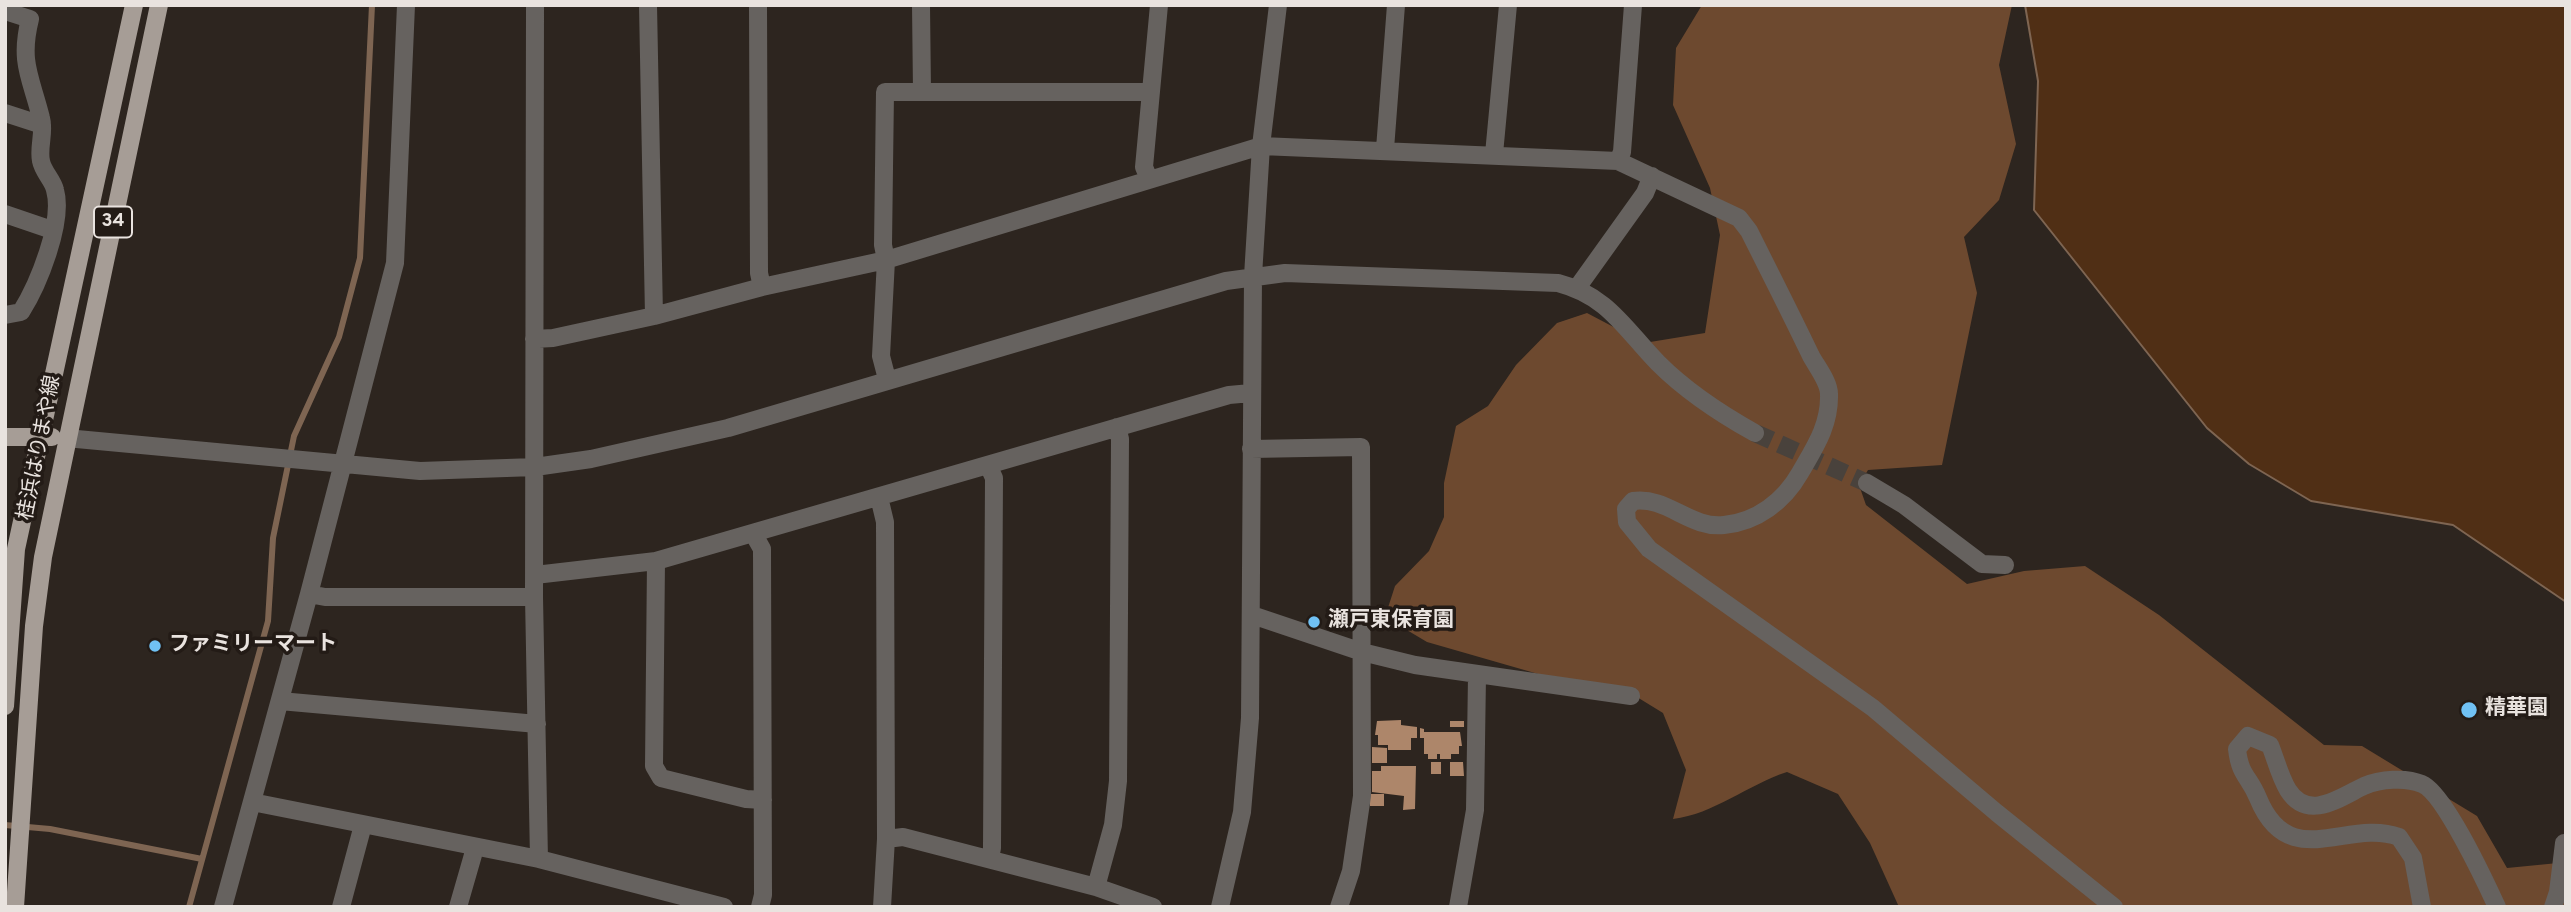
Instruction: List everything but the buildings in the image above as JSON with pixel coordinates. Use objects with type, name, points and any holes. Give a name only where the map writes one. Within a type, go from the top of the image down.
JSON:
[{"type":"main road","name":"桂浜はりまや線","points":[[5,706],[16,550],[134,5]]},
{"type":"main road","name":"桂浜はりまや線","points":[[16,906],[34,626],[66,438],[159,5]]},
{"type":"main road","points":[[5,437],[66,438]]},
{"type":"street","points":[[223,907],[309,594],[395,263],[406,5]]},
{"type":"street","points":[[535,5],[534,597],[539,859]]},
{"type":"street","points":[[648,5],[654,316]]},
{"type":"street","points":[[758,5],[759,273],[762,287]]},
{"type":"street","points":[[921,5],[922,92]]},
{"type":"street","points":[[1149,179],[1144,167],[1159,5]]},
{"type":"street","points":[[1220,907],[1242,811],[1250,718],[1253,276],[1261,146],[1278,5]]},
{"type":"street","points":[[1385,149],[1396,5]]},
{"type":"street","points":[[1494,154],[1508,5]]},
{"type":"street","points":[[1618,161],[1622,152],[1633,5]]},
{"type":"street","points":[[5,11],[30,19],[23,46],[43,125],[41,161],[55,190],[56,216],[37,286],[21,312],[5,315]]},
{"type":"street","points":[[887,379],[881,356],[886,260],[883,245],[885,92],[1151,92]]},
{"type":"street","points":[[5,113],[43,125]]},
{"type":"street","points":[[534,338],[554,338],[654,316],[762,287],[886,260],[1261,146],[1385,149],[1618,161],[1739,218],[1829,391],[1826,427],[1788,494],[1768,509],[1741,522],[1722,526],[1701,524],[1657,502],[1642,500],[1633,501],[1626,509],[1627,522],[1650,550],[1873,708],[1997,813],[2115,907]]},
{"type":"street","points":[[1577,288],[1645,193],[1652,176]]},
{"type":"street","points":[[5,214],[52,230]]},
{"type":"street","points":[[66,438],[420,471],[535,467],[591,459],[728,428],[887,379],[1253,276],[1284,273],[1558,283],[1577,288],[1609,307],[1658,363],[1705,405],[1755,433]]},
{"type":"street","points":[[535,575],[656,561],[1229,395],[1251,393]]},
{"type":"street","points":[[1096,887],[1113,825],[1118,781],[1121,439],[1117,427]]},
{"type":"street","points":[[1251,449],[1361,447],[1362,796],[1351,871],[1339,907]]},
{"type":"street","points":[[988,465],[994,478],[992,834],[989,859]]},
{"type":"street","points":[[1867,483],[1904,505],[1982,564],[2005,565]]},
{"type":"street","points":[[879,497],[885,522],[886,839],[882,907]]},
{"type":"street","points":[[754,533],[762,550],[763,895],[760,907]]},
{"type":"street","points":[[656,561],[654,766],[662,778],[746,799],[763,800]]},
{"type":"street","points":[[309,594],[325,597],[534,597]]},
{"type":"street","points":[[1252,615],[1362,652],[1477,676],[1632,696]]},
{"type":"street","points":[[1458,907],[1475,810],[1477,676]]},
{"type":"street","points":[[280,701],[537,724]]},
{"type":"street","points":[[2422,907],[2413,858],[2399,837],[2380,832],[2322,841],[2305,840],[2286,833],[2269,819],[2239,769],[2237,749],[2248,736],[2270,745],[2288,791],[2306,804],[2329,804],[2366,785],[2381,782],[2400,780],[2424,784],[2444,808],[2478,866],[2497,907]]},
{"type":"street","points":[[252,802],[539,859],[724,907]]},
{"type":"street","points":[[341,907],[363,825]]},
{"type":"street","points":[[886,839],[903,836],[1096,887],[1153,907]]},
{"type":"street","points":[[2553,907],[2558,892],[2564,842]]},
{"type":"street","points":[[458,907],[475,848]]},
{"type":"shaded area","points":[[1702,5],[2012,5],[1999,65],[2016,144],[1999,200],[1964,237],[1977,293],[1942,465],[1868,470],[1859,485],[1866,505],[1967,584],[2024,571],[2085,566],[2159,615],[2324,745],[2362,746],[2477,816],[2507,868],[2558,863],[2566,852],[2566,907],[1899,907],[1870,843],[1838,794],[1787,772],[1717,805],[1673,819],[1686,770],[1663,713],[1619,686],[1580,686],[1427,642],[1385,617],[1395,586],[1429,551],[1444,517],[1444,483],[1456,426],[1488,406],[1516,365],[1557,323],[1587,313],[1644,343],[1705,333],[1720,235],[1710,188],[1673,105],[1676,48]]},
{"type":"shaded area","points":[[2025,5],[2566,5],[2566,602],[2453,525],[2311,501],[2249,464],[2207,428],[2034,210],[2038,81]]},
{"type":"waterway","points":[[189,907],[268,621],[273,538],[294,436],[339,337],[360,258],[372,5]]},
{"type":"waterway","points":[[5,825],[50,829],[202,859]]},
{"type":"tunnel","points":[[1755,433],[1867,483]]},
{"type":"place","name":"瀬戸東保育園","points":[[1314,622]]},
{"type":"place","name":"ファミリーマート","points":[[155,646]]},
{"type":"place","name":"精華園","points":[[2469,710]]}]
